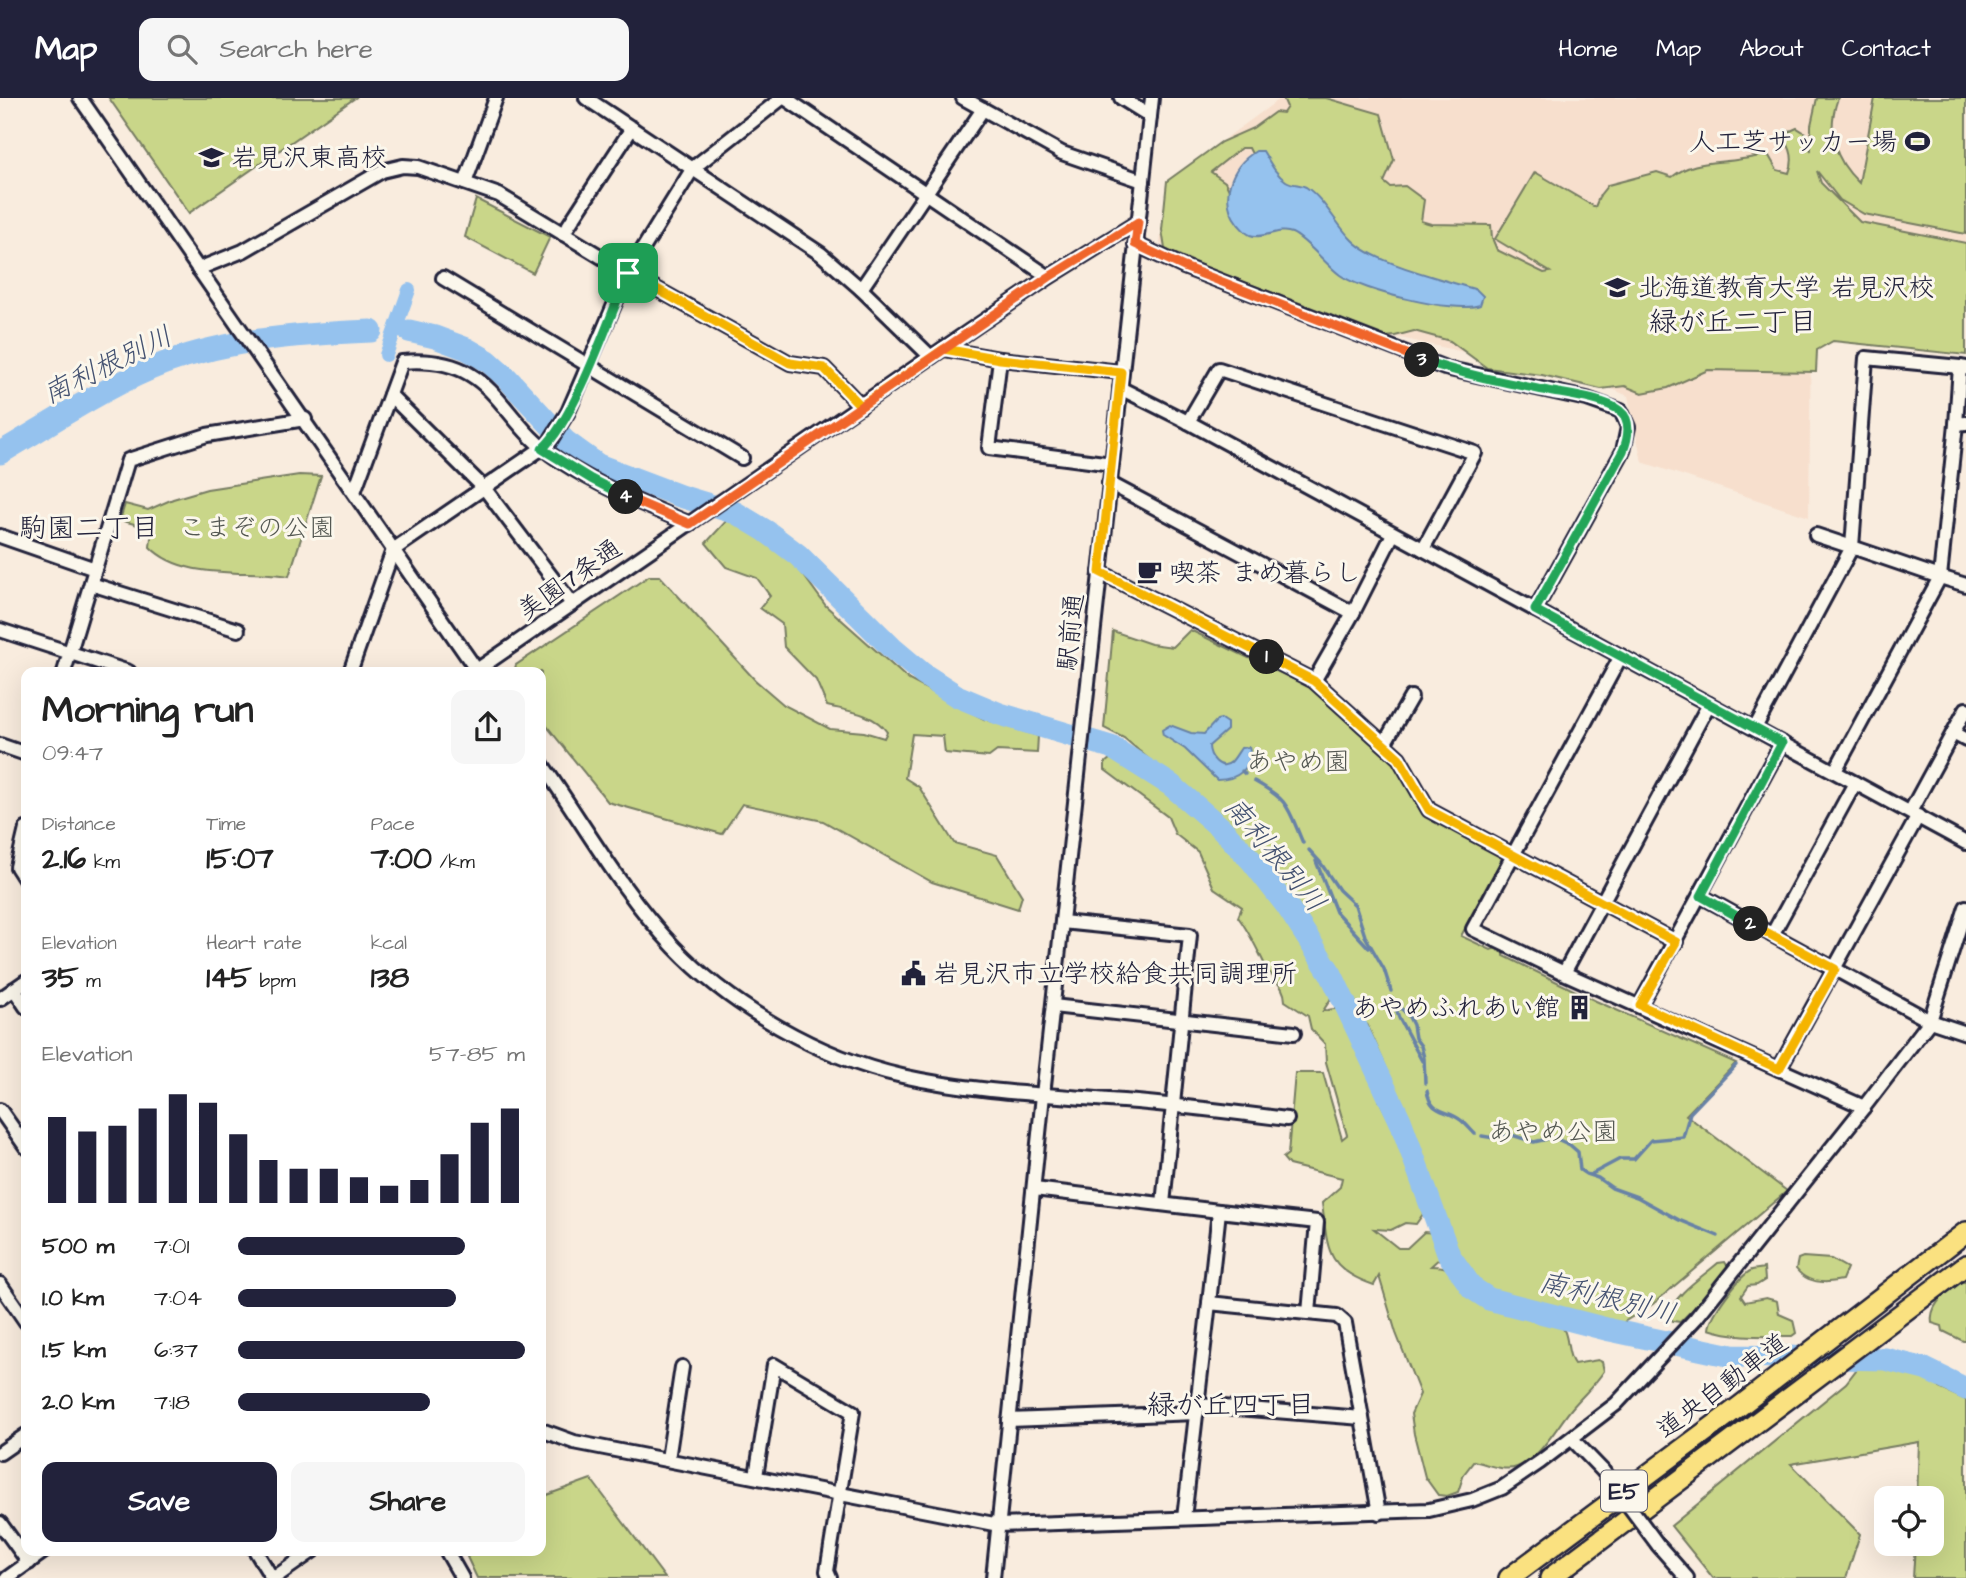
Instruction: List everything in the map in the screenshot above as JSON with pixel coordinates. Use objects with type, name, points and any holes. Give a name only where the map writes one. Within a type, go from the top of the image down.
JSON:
[{"type":"highway","name":"道央自動車道","points":[[1509,1578],[1740,1406],[1966,1232]]},
{"type":"highway","name":"道央自動車道","points":[[1550,1578],[1966,1265]]},
{"type":"street","points":[[80,98],[473,667]]},
{"type":"street","points":[[466,183],[496,98]]},
{"type":"street","points":[[586,98],[821,254],[931,357]]},
{"type":"street","points":[[352,667],[393,550],[545,446],[568,412],[628,273],[692,168],[784,98],[1049,277]]},
{"type":"street","points":[[963,98],[1062,153],[1143,181]]},
{"type":"street","points":[[1121,98],[1150,116]]},
{"type":"street","name":"駅前通","points":[[993,1578],[1152,98]]},
{"type":"street","points":[[861,289],[983,109]]},
{"type":"street","points":[[563,233],[632,128]]},
{"type":"street","points":[[198,269],[243,251],[392,167],[418,167],[499,195],[628,273],[790,363],[824,368],[861,406]]},
{"type":"street","name":"美園7条通","points":[[482,667],[931,357],[1049,277],[1138,222]]},
{"type":"street","points":[[1135,244],[1184,267],[1445,368],[1587,399],[1621,411],[1628,427],[1623,451],[1535,610]]},
{"type":"street","points":[[443,278],[742,458]]},
{"type":"street","points":[[944,349],[1000,359],[1121,372]]},
{"type":"street","points":[[1755,728],[1852,547],[1866,358],[1963,368],[1961,424],[1940,577],[1835,771]]},
{"type":"street","points":[[1000,359],[989,448],[1112,464]]},
{"type":"street","points":[[354,492],[402,362],[434,363],[453,366],[482,381],[545,446],[591,479],[625,497],[695,520]]},
{"type":"street","points":[[1188,422],[1219,369],[1475,453],[1423,549]]},
{"type":"street","points":[[1120,388],[1188,422],[1966,843]]},
{"type":"street","points":[[390,395],[485,489],[572,604]]},
{"type":"street","points":[[65,667],[128,460],[207,435],[304,419]]},
{"type":"street","points":[[1109,483],[1353,613]]},
{"type":"street","points":[[1314,681],[1353,613],[1393,534]]},
{"type":"street","points":[[1816,535],[1966,585]]},
{"type":"street","points":[[0,536],[95,569]]},
{"type":"street","points":[[1100,572],[1314,681],[1399,758],[1429,810],[1676,942]]},
{"type":"street","points":[[91,583],[238,630]]},
{"type":"street","points":[[0,630],[114,667]]},
{"type":"street","points":[[1621,656],[1473,929],[1564,973],[1864,1107]]},
{"type":"street","points":[[1384,744],[1411,697]]},
{"type":"street","points":[[1564,973],[1709,704]]},
{"type":"street","points":[[1779,1069],[1835,969],[1966,709]]},
{"type":"street","points":[[1953,733],[1966,740]]},
{"type":"street","points":[[1640,1005],[1782,743]]},
{"type":"street","points":[[0,745],[21,752]]},
{"type":"street","points":[[546,770],[611,867],[655,925],[698,971],[780,1029],[858,1063],[902,1076],[1043,1095],[1173,1105],[1287,1119]]},
{"type":"street","points":[[1772,935],[1855,783]]},
{"type":"street","points":[[21,850],[17,867],[21,873]]},
{"type":"street","points":[[1701,896],[1930,1021],[1966,1033]]},
{"type":"street","points":[[546,1432],[574,1441],[999,1525],[1379,1513],[1429,1510],[1472,1500],[1502,1488],[1616,1404],[1696,1318],[1930,1021],[1966,906]]},
{"type":"street","points":[[1062,922],[1190,935],[1163,1205]]},
{"type":"street","points":[[0,999],[21,984]]},
{"type":"street","points":[[14,989],[21,1000]]},
{"type":"street","points":[[1053,1006],[1294,1033]]},
{"type":"street","points":[[0,1110],[21,1140]]},
{"type":"street","points":[[1034,1189],[1317,1222],[1309,1313]]},
{"type":"street","points":[[1184,1518],[1219,1211]]},
{"type":"street","points":[[0,1284],[21,1315]]},
{"type":"street","points":[[1209,1303],[1336,1316],[1345,1323],[1379,1513]]},
{"type":"street","points":[[757,1476],[774,1365],[853,1412],[827,1571],[830,1578]]},
{"type":"street","points":[[668,1459],[682,1367]]},
{"type":"street","points":[[1009,1420],[1198,1409],[1362,1418]]},
{"type":"street","points":[[0,1453],[21,1438]]},
{"type":"street","points":[[1572,1439],[1603,1471],[1658,1545],[1687,1578]]},
{"type":"street","points":[[0,1523],[21,1552]]},
{"type":"street","points":[[24,1556],[29,1563]]},
{"type":"street","points":[[7,1578],[38,1556]]},
{"type":"street","points":[[259,1556],[273,1578],[305,1556]]},
{"type":"street","points":[[449,1556],[462,1578]]},
{"type":"shaded area","name":"北海道教育大学 岩見沢校","points":[[1281,98],[1966,98],[1966,345],[1811,331],[1809,517],[1642,462],[1628,396],[1594,381],[1392,336],[1160,244],[1167,181]]},
{"type":"green space","name":"岩見沢東高校","points":[[109,98],[355,98],[189,213]]},
{"type":"green space","name":"北海道教育大学 岩見沢校","points":[[1283,98],[1326,98],[1381,114],[1394,160],[1384,182],[1390,187],[1405,186],[1424,200],[1421,221],[1431,224],[1491,225],[1497,250],[1544,273],[1550,272],[1495,239],[1535,172],[1595,207],[1608,185],[1657,172],[1672,177],[1705,163],[1769,156],[1777,170],[1789,173],[1792,156],[1785,140],[1788,132],[1797,128],[1805,133],[1811,151],[1811,125],[1817,98],[1838,98],[1833,122],[1835,144],[1843,164],[1859,183],[1875,98],[1966,98],[1966,234],[1864,214],[1840,200],[1817,171],[1821,183],[1860,222],[1966,243],[1966,355],[1833,341],[1817,350],[1816,372],[1708,370],[1668,388],[1642,393],[1625,386],[1601,389],[1542,375],[1487,368],[1450,341],[1414,331],[1376,338],[1165,249],[1162,230],[1167,181],[1221,142],[1253,128],[1275,112],[1283,113],[1287,107]],"holes":[[[1241,148],[1249,148],[1254,158],[1369,259],[1279,228],[1239,210],[1225,182],[1211,172]]]},
{"type":"green space","points":[[476,199],[550,237],[533,273],[465,237]]},
{"type":"green space","name":"こまぞの公園","points":[[299,475],[321,476],[289,576],[216,572],[180,565],[164,558],[150,547],[152,529],[120,520],[125,504],[148,510],[207,489]]},
{"type":"green space","points":[[728,519],[791,558],[826,606],[909,680],[984,719],[1038,736],[1037,753],[997,751],[989,757],[945,753],[943,736],[912,734],[905,778],[919,787],[954,843],[997,855],[1022,896],[1018,909],[932,882],[823,821],[742,804],[722,834],[608,802],[546,725],[546,667],[515,667],[649,576],[660,576],[755,680],[784,705],[830,729],[864,732],[884,738],[887,732],[868,717],[827,706],[816,680],[784,647],[782,624],[760,608],[770,596],[757,578],[726,567],[706,543]]},
{"type":"green space","name":"あやめ公園","points":[[1190,630],[1312,688],[1395,760],[1427,814],[1504,855],[1461,936],[1491,950],[1496,948],[1504,951],[1504,956],[1596,1001],[1736,1063],[1686,1115],[1787,1191],[1653,1304],[1619,1325],[1495,1292],[1475,1281],[1458,1259],[1437,1220],[1418,1151],[1398,1094],[1367,1024],[1383,1070],[1379,1100],[1412,1165],[1423,1214],[1416,1224],[1405,1223],[1391,1230],[1374,1229],[1398,1248],[1407,1248],[1424,1232],[1435,1233],[1442,1256],[1431,1266],[1449,1269],[1463,1289],[1487,1306],[1555,1321],[1564,1330],[1574,1364],[1598,1360],[1602,1362],[1604,1371],[1533,1457],[1517,1467],[1507,1469],[1474,1461],[1464,1474],[1458,1492],[1447,1496],[1438,1495],[1425,1477],[1411,1414],[1420,1394],[1396,1333],[1379,1276],[1374,1285],[1346,1271],[1337,1263],[1328,1244],[1322,1203],[1340,1187],[1342,1178],[1289,1165],[1283,1158],[1288,1154],[1295,1073],[1323,1073],[1342,1139],[1347,1135],[1326,1062],[1325,1044],[1311,1029],[1308,1016],[1285,1001],[1281,987],[1266,967],[1238,917],[1242,907],[1214,888],[1198,852],[1175,834],[1168,817],[1105,770],[1105,763],[1116,754],[1162,775],[1240,836],[1124,738],[1104,728],[1113,631],[1151,644],[1173,647]],"holes":[[[1318,940],[1364,1016],[1344,1009],[1323,1011],[1338,978]]]},
{"type":"green space","points":[[1798,1259],[1831,1259],[1847,1268],[1842,1280],[1817,1281],[1805,1277],[1796,1269]]},
{"type":"green space","points":[[1725,1262],[1728,1267],[1714,1288],[1680,1322],[1673,1321],[1669,1315],[1683,1293],[1718,1263]]},
{"type":"green space","points":[[1764,1268],[1765,1280],[1748,1286],[1741,1296],[1745,1302],[1766,1298],[1777,1301],[1779,1314],[1793,1320],[1796,1333],[1792,1336],[1750,1336],[1709,1329],[1720,1305],[1740,1279],[1752,1270]]},
{"type":"green space","points":[[1959,1282],[1966,1282],[1966,1341],[1932,1323],[1936,1305]]},
{"type":"green space","points":[[1888,1361],[1931,1376],[1939,1388],[1966,1400],[1966,1578],[1913,1578],[1914,1556],[1944,1556],[1944,1486],[1917,1486],[1919,1442],[1791,1464],[1860,1534],[1846,1578],[1713,1578],[1671,1526],[1846,1383],[1860,1365]]},
{"type":"green space","points":[[591,1479],[665,1578],[477,1578],[468,1556],[546,1556],[546,1495]]},
{"type":"water","points":[[1256,151],[1263,151],[1286,181],[1313,192],[1346,234],[1363,249],[1429,276],[1477,290],[1483,296],[1480,305],[1468,307],[1431,304],[1387,294],[1340,275],[1292,233],[1282,231],[1255,236],[1247,233],[1232,214],[1228,194],[1234,174],[1247,157]]},
{"type":"water","points":[[1221,719],[1227,723],[1227,730],[1209,746],[1213,758],[1219,764],[1227,765],[1241,748],[1249,747],[1250,754],[1247,767],[1237,775],[1217,780],[1185,749],[1163,735],[1162,730],[1170,725],[1191,733],[1204,734]]},
{"type":"waterway","points":[[386,355],[409,290]]},
{"type":"waterway","name":"南利根別川","points":[[0,453],[102,393],[165,363],[241,343],[292,336],[371,331]]},
{"type":"waterway","name":"南利根別川","points":[[409,331],[467,349],[488,361],[565,441],[598,465],[680,496],[736,513],[766,531],[798,555],[892,648],[923,674],[957,696],[1000,714],[1111,747],[1171,785],[1222,829],[1252,861],[1287,906],[1331,974],[1400,1120],[1449,1255],[1472,1288],[1489,1299],[1610,1330],[1732,1356],[1885,1359],[1925,1369],[1966,1389]]},
{"type":"waterway","points":[[1242,771],[1245,774]]},
{"type":"waterway","points":[[1254,781],[1275,794],[1286,806],[1303,843]]},
{"type":"waterway","points":[[1309,850],[1339,890],[1355,905],[1365,936],[1384,969],[1391,991]]},
{"type":"waterway","points":[[1316,861],[1336,912],[1369,948]]},
{"type":"waterway","points":[[1393,1001],[1408,1015],[1413,1025],[1415,1038],[1421,1046],[1424,1058],[1425,1083]]},
{"type":"waterway","points":[[1394,1003],[1422,1061]]},
{"type":"waterway","points":[[1590,1175],[1620,1159],[1634,1159],[1651,1140],[1683,1137],[1690,1113],[1736,1065]]},
{"type":"waterway","points":[[1427,1091],[1436,1108],[1464,1122],[1475,1134]]},
{"type":"waterway","points":[[1482,1136],[1494,1138],[1512,1135],[1534,1142],[1547,1139]]},
{"type":"waterway","points":[[1557,1139],[1578,1152],[1580,1170],[1586,1174],[1718,1236]]},
{"type":"place","name":"人工芝サッカー場","points":[[1917,141]]},
{"type":"place","name":"岩見沢東高校","points":[[211,157]]},
{"type":"place","name":"北海道教育大学 岩見沢校","points":[[1618,287]]},
{"type":"place","name":"喫茶 まめ暮らし","points":[[1149,572]]},
{"type":"place","name":"岩見沢市立学校給食共同調理所","points":[[913,973]]},
{"type":"place","name":"あやめふれあい館","points":[[1580,1007]]},
{"type":"district","name":"緑が丘二丁目","points":[[1733,321]]},
{"type":"district","name":"駒園二丁目","points":[[89,527]]},
{"type":"district","name":"緑が丘四丁目","points":[[1231,1404]]},
{"type":"route","points":[[628,273],[568,412],[542,449],[625,497],[690,524],[736,490],[876,396],[931,357],[1049,277],[1138,222],[1135,244],[1184,267],[1353,334],[1445,368],[1587,399],[1621,411],[1628,427],[1623,451],[1535,610],[1782,743],[1701,896],[1835,969],[1779,1069],[1640,1005],[1676,942],[1429,810],[1399,758],[1314,681],[1100,572],[1121,372],[1000,359],[944,349],[931,357],[861,406],[824,368],[790,363],[628,273]]},
{"type":"park label","name":"あやめ園","points":[[1298,761]]}]
